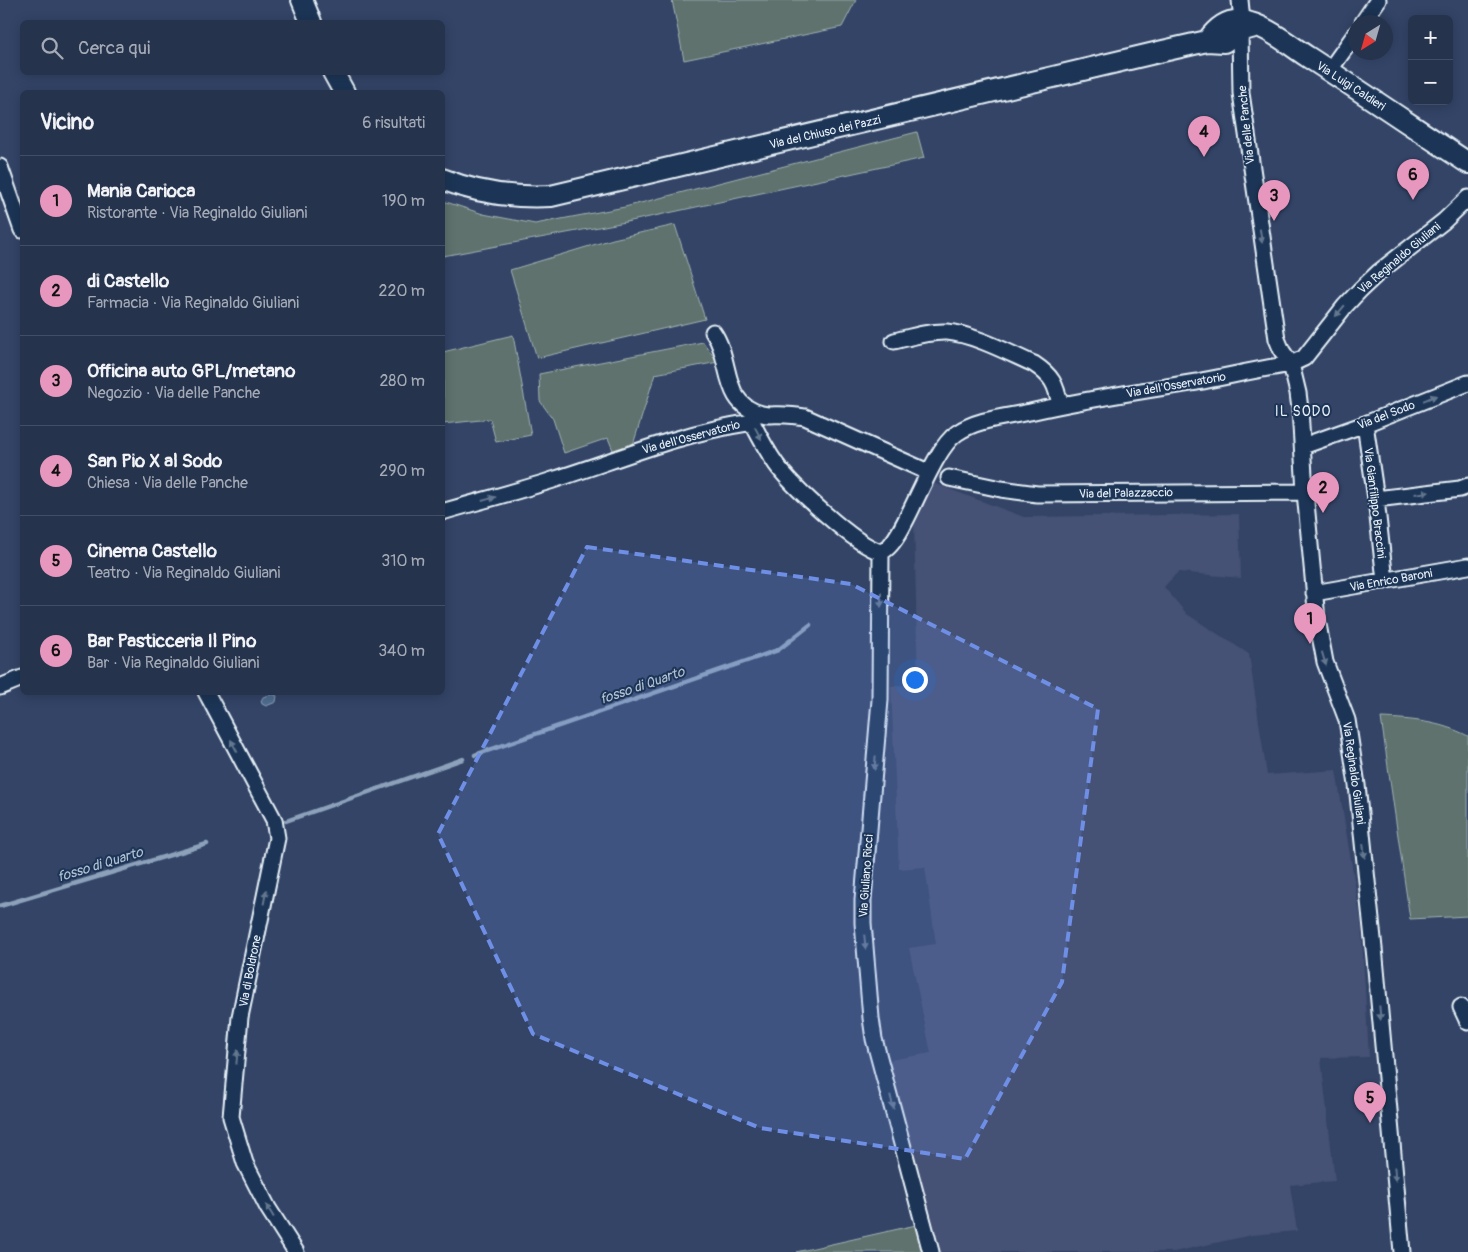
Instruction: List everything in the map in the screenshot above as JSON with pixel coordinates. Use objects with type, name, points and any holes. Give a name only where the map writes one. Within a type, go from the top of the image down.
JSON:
[{"type":"main road","points":[[302,0],[310,20]]},
{"type":"main road","name":"Via del Chiuso dei Pazzi","points":[[445,180],[477,190],[499,194],[551,196],[1207,41],[1222,25],[1228,22],[1247,26]]},
{"type":"main road","name":"Via Luigi Caldieri","points":[[1247,26],[1329,71],[1468,163]]},
{"type":"main road","points":[[335,75],[343,90]]},
{"type":"street","name":"Via delle Panche","points":[[1240,0],[1247,26],[1241,93],[1254,187],[1278,339],[1282,351],[1291,364]]},
{"type":"street","points":[[1368,15],[1378,0]]},
{"type":"street","points":[[1329,71],[1348,44]]},
{"type":"street","points":[[0,167],[20,224]]},
{"type":"street","name":"Via Reginaldo Giuliani","points":[[1402,1252],[1357,785],[1347,720],[1322,652],[1314,593],[1298,393],[1291,364],[1304,358],[1344,306],[1366,284],[1444,221],[1468,198]]},
{"type":"street","points":[[713,332],[721,347],[732,393],[747,408],[764,415],[805,417],[928,472]]},
{"type":"street","points":[[894,341],[947,332],[965,335],[1034,364],[1041,369],[1055,384],[1060,405]]},
{"type":"street","name":"Via dell'Osservatorio","points":[[445,511],[555,480],[692,435],[747,423],[753,424],[776,464],[788,478],[838,524],[864,544],[881,552],[888,549],[897,536],[928,472],[946,443],[957,433],[965,429],[985,422],[1060,405],[1291,364]]},
{"type":"street","name":"Via del Sodo","points":[[1303,446],[1365,424],[1468,383]]},
{"type":"street","name":"Via Gianfilippo Braccini","points":[[1365,424],[1376,498],[1385,582]]},
{"type":"street","name":"Via del Palazzaccio","points":[[949,478],[1001,489],[1037,494],[1305,492]]},
{"type":"street","points":[[1376,498],[1460,489],[1468,486]]},
{"type":"street","name":"Via Giuliano Ricci","points":[[881,552],[880,700],[865,875],[863,922],[874,1039],[930,1252]]},
{"type":"street","name":"Via Enrico Baroni","points":[[1314,593],[1468,566]]},
{"type":"street","points":[[0,686],[20,679]]},
{"type":"street","name":"Via di Boldrone","points":[[208,695],[274,820],[276,838],[240,1017],[231,1117],[245,1163],[268,1208],[296,1252]]},
{"type":"street","points":[[1461,1007],[1468,1022]]},
{"type":"highlighted area","points":[[587,547],[851,584],[1098,709],[1062,982],[965,1159],[760,1128],[533,1034],[438,834]]},
{"type":"shaded area","points":[[933,483],[1024,517],[1239,514],[1241,578],[1178,572],[1164,587],[1187,614],[1249,654],[1267,775],[1336,770],[1361,921],[1369,1057],[1321,1058],[1335,1181],[1290,1185],[1297,1231],[1252,1235],[1174,1252],[924,1252],[878,1062],[931,1053],[909,948],[936,944],[925,867],[899,869],[891,686],[918,684],[914,522]]},
{"type":"shaded area","points":[[270,695],[277,696],[276,702],[266,706],[261,701],[263,697]]},
{"type":"green space","points":[[672,0],[856,0],[842,27],[684,60]]},
{"type":"green space","points":[[917,132],[924,158],[631,221],[445,256],[445,202],[483,214],[535,224],[625,207]]},
{"type":"green space","points":[[675,225],[705,319],[537,358],[510,270],[613,239]]},
{"type":"green space","points":[[513,335],[531,435],[496,442],[490,419],[445,424],[445,352]]},
{"type":"green space","points":[[703,342],[718,362],[655,374],[632,448],[615,455],[608,438],[564,453],[553,419],[540,401],[539,374]]},
{"type":"green space","points":[[1381,718],[1426,722],[1447,727],[1468,736],[1468,916],[1410,919]]},
{"type":"green space","points":[[916,1225],[922,1252],[796,1252]]},
{"type":"waterway","name":"fosso di Quarto","points":[[475,755],[778,650],[810,625]]},
{"type":"waterway","name":"fosso di Quarto","points":[[286,821],[463,759]]},
{"type":"waterway","name":"fosso di Quarto","points":[[0,906],[207,844]]},
{"type":"place","name":"San Pio X al Sodo","points":[[1204,157]]},
{"type":"place","name":"Bar Pasticceria Il Pino","points":[[1413,200]]},
{"type":"place","name":"Officina auto GPL/metano","points":[[1274,221]]},
{"type":"place","name":"di Castello","points":[[1323,513]]},
{"type":"place","name":"Mania Carioca","points":[[1310,644]]},
{"type":"place","name":"Cinema Castello","points":[[1370,1123]]},
{"type":"district","name":"IL SODO","points":[[1303,411]]}]
